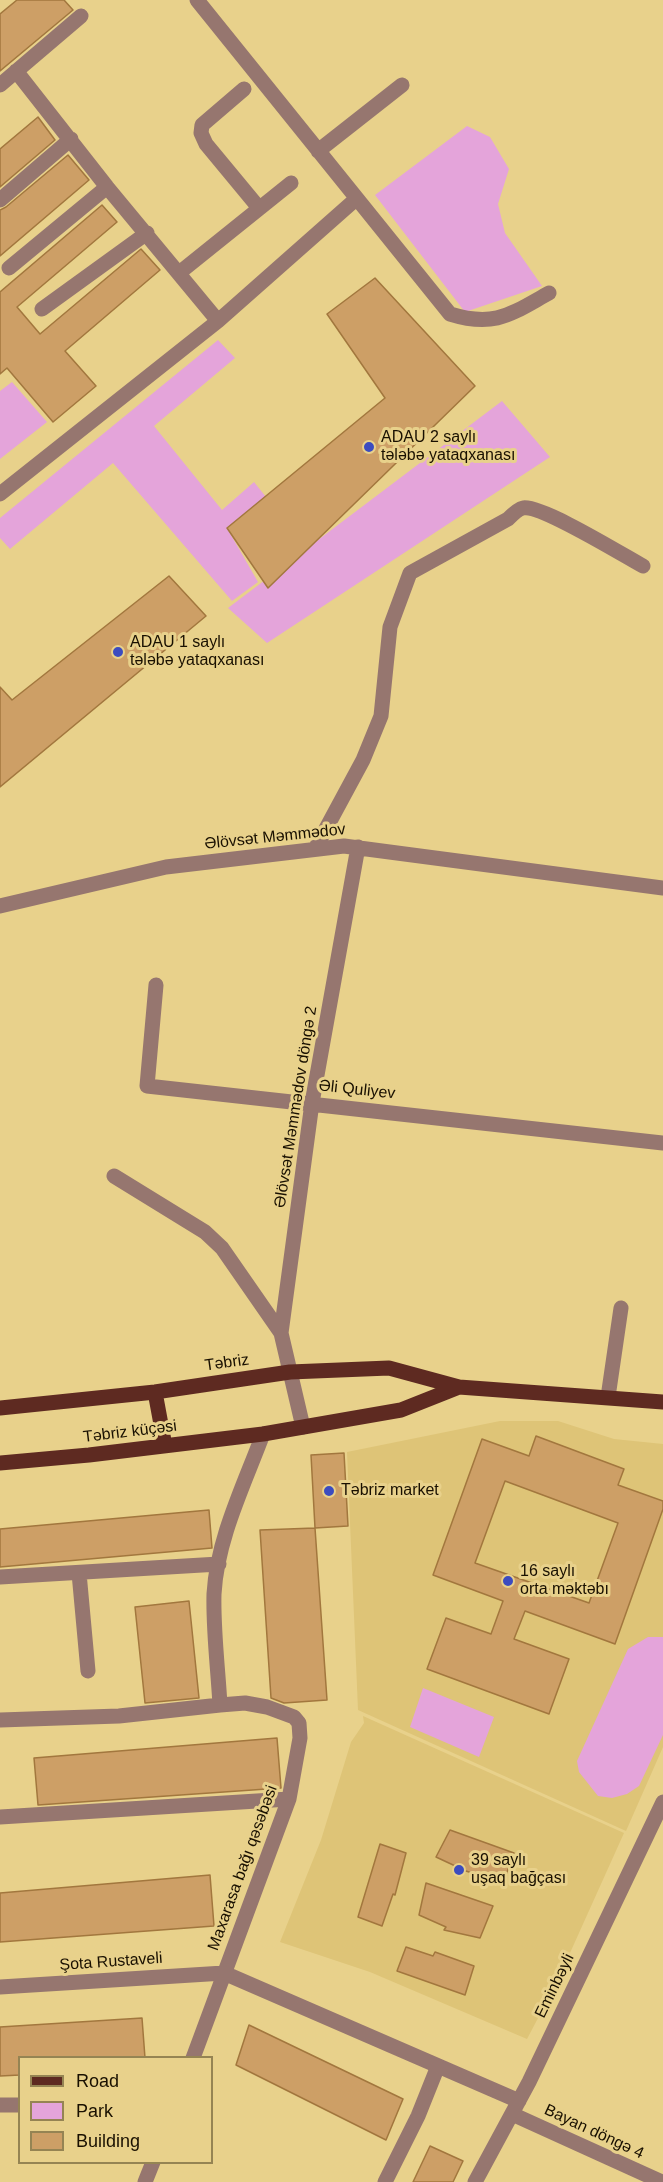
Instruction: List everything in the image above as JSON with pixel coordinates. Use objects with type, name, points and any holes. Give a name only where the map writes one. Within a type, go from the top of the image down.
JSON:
[{"type":"main road","name":"Təbriz","points":[[0,1408],[155,1392],[290,1372],[389,1368],[459,1387],[663,1402]]},
{"type":"main road","name":"Təbriz","points":[[263,1434],[401,1410],[459,1387]]},
{"type":"main road","points":[[155,1392],[165,1446]]},
{"type":"main road","name":"Təbriz küçəsi","points":[[0,1463],[263,1434]]},
{"type":"street","points":[[197,0],[450,314],[475,322],[505,317],[549,293]]},
{"type":"street","points":[[0,85],[81,16]]},
{"type":"street","points":[[16,71],[107,187],[218,321]]},
{"type":"street","points":[[318,152],[402,85]]},
{"type":"street","points":[[244,89],[202,125],[201,133],[206,144],[260,208]]},
{"type":"street","points":[[0,200],[71,139]]},
{"type":"street","points":[[179,273],[291,183]]},
{"type":"street","points":[[9,268],[107,187]]},
{"type":"street","points":[[0,494],[218,321],[356,199]]},
{"type":"street","points":[[42,309],[147,233]]},
{"type":"street","points":[[315,849],[363,760],[381,716],[390,627],[410,573],[508,519],[521,508],[550,515],[643,566]]},
{"type":"street","name":"Əlövsət Məmmədov","points":[[0,906],[166,867],[344,846],[663,888]]},
{"type":"street","name":"Əlövsət Məmmədov döngə 2","points":[[303,1427],[281,1333],[312,1103],[358,848]]},
{"type":"street","name":"Əli Quliyev","points":[[156,985],[147,1086],[663,1143]]},
{"type":"street","points":[[114,1176],[205,1232],[222,1248],[281,1333]]},
{"type":"street","points":[[608,1397],[621,1308]]},
{"type":"street","points":[[0,1720],[119,1716],[220,1705],[214,1593],[228,1529],[263,1434]]},
{"type":"street","points":[[0,1577],[219,1564]]},
{"type":"street","points":[[78,1573],[88,1671]]},
{"type":"street","name":"Maxarasa bağı qəsəbəsi","points":[[194,2056],[289,1799],[300,1738],[299,1723],[294,1717],[267,1707],[245,1703],[220,1705]]},
{"type":"street","points":[[0,1817],[289,1799]]},
{"type":"street","name":"Eminbəyli","points":[[475,2182],[515,2108],[663,1803]]},
{"type":"street","name":"Şota Rustaveli","points":[[0,1987],[224,1973]]},
{"type":"street","name":"Bayan döngə 4","points":[[224,1973],[438,2066],[515,2108],[662,2182]]},
{"type":"street","points":[[384,2182],[418,2116],[438,2066]]},
{"type":"street","points":[[0,2105],[18,2104]]},
{"type":"street","points":[[145,2182],[153,2164]]},
{"type":"shaded area","name":"16 saylı orta məktəbı","points":[[500,1421],[558,1421],[614,1439],[663,1444],[663,1747],[626,1831],[358,1710],[347,1452]]},
{"type":"shaded area","name":"39 saylı uşaq bağçası","points":[[363,1716],[624,1833],[556,1984],[527,2039],[370,1972],[280,1942],[321,1840],[351,1742],[364,1723]]},
{"type":"green space","points":[[467,126],[490,137],[509,169],[498,204],[505,233],[542,286],[465,312],[375,195]]},
{"type":"green space","points":[[218,340],[235,358],[154,426],[222,510],[254,482],[266,497],[227,528],[258,582],[232,601],[113,463],[10,549],[0,538],[0,518]]},
{"type":"green space","points":[[12,382],[47,422],[0,459],[0,391]]},
{"type":"green space","points":[[502,401],[550,457],[267,643],[228,608]]},
{"type":"green space","points":[[648,1637],[663,1637],[663,1735],[639,1786],[627,1794],[612,1798],[598,1796],[579,1772],[577,1761],[628,1649]]},
{"type":"green space","points":[[423,1688],[494,1717],[479,1757],[410,1727]]},
{"type":"building","points":[[17,0],[64,0],[73,10],[0,71],[0,14]]},
{"type":"building","points":[[38,117],[55,140],[0,187],[0,149]]},
{"type":"building","points":[[68,155],[89,180],[0,256],[0,210]]},
{"type":"building","points":[[102,205],[117,222],[17,307],[40,334],[141,249],[160,270],[65,351],[96,386],[53,422],[7,368],[0,374],[0,292]]},
{"type":"building","name":"ADAU 2 saylı tələbə yataqxanası","points":[[375,278],[475,386],[268,588],[227,528],[385,398],[327,314]]},
{"type":"building","name":"ADAU 1 saylı tələbə yataqxanası","points":[[169,576],[206,616],[0,787],[0,687],[12,700]]},
{"type":"building","points":[[536,1436],[624,1469],[618,1485],[663,1501],[663,1509],[615,1644],[525,1611],[514,1639],[569,1659],[549,1714],[427,1669],[446,1618],[491,1634],[503,1601],[433,1575],[482,1439],[529,1456]],"holes":[[[505,1481],[618,1523],[589,1603],[475,1563]]]},
{"type":"building","name":"Təbriz market","points":[[344,1453],[348,1526],[315,1528],[311,1455]]},
{"type":"building","points":[[209,1510],[212,1548],[0,1567],[0,1529]]},
{"type":"building","points":[[315,1528],[327,1700],[284,1703],[271,1698],[260,1530]]},
{"type":"building","points":[[189,1601],[199,1698],[145,1703],[135,1607]]},
{"type":"building","points":[[277,1738],[281,1788],[38,1805],[34,1758]]},
{"type":"building","points":[[450,1830],[514,1853],[503,1883],[466,1871],[436,1857]]},
{"type":"building","points":[[380,1844],[406,1853],[395,1895],[393,1894],[382,1926],[358,1917]]},
{"type":"building","points":[[210,1875],[214,1926],[0,1942],[0,1893]]},
{"type":"building","points":[[426,1883],[493,1906],[480,1938],[444,1930],[446,1927],[419,1915]]},
{"type":"building","points":[[406,1947],[433,1956],[435,1952],[474,1966],[465,1995],[397,1971]]},
{"type":"building","points":[[142,2018],[145,2056],[18,2056],[18,2075],[0,2076],[0,2027]]},
{"type":"building","points":[[249,2025],[403,2099],[386,2140],[236,2065]]},
{"type":"building","points":[[430,2146],[463,2161],[453,2182],[413,2182]]},
{"type":"place","name":"ADAU 2 saylı tələbə yataqxanası","points":[[369,447]]},
{"type":"place","name":"ADAU 1 saylı tələbə yataqxanası","points":[[118,652]]},
{"type":"place","name":"Təbriz market","points":[[329,1491]]},
{"type":"place","name":"16 saylı orta məktəbı","points":[[508,1581]]},
{"type":"place","name":"39 saylı uşaq bağçası","points":[[459,1870]]}]
